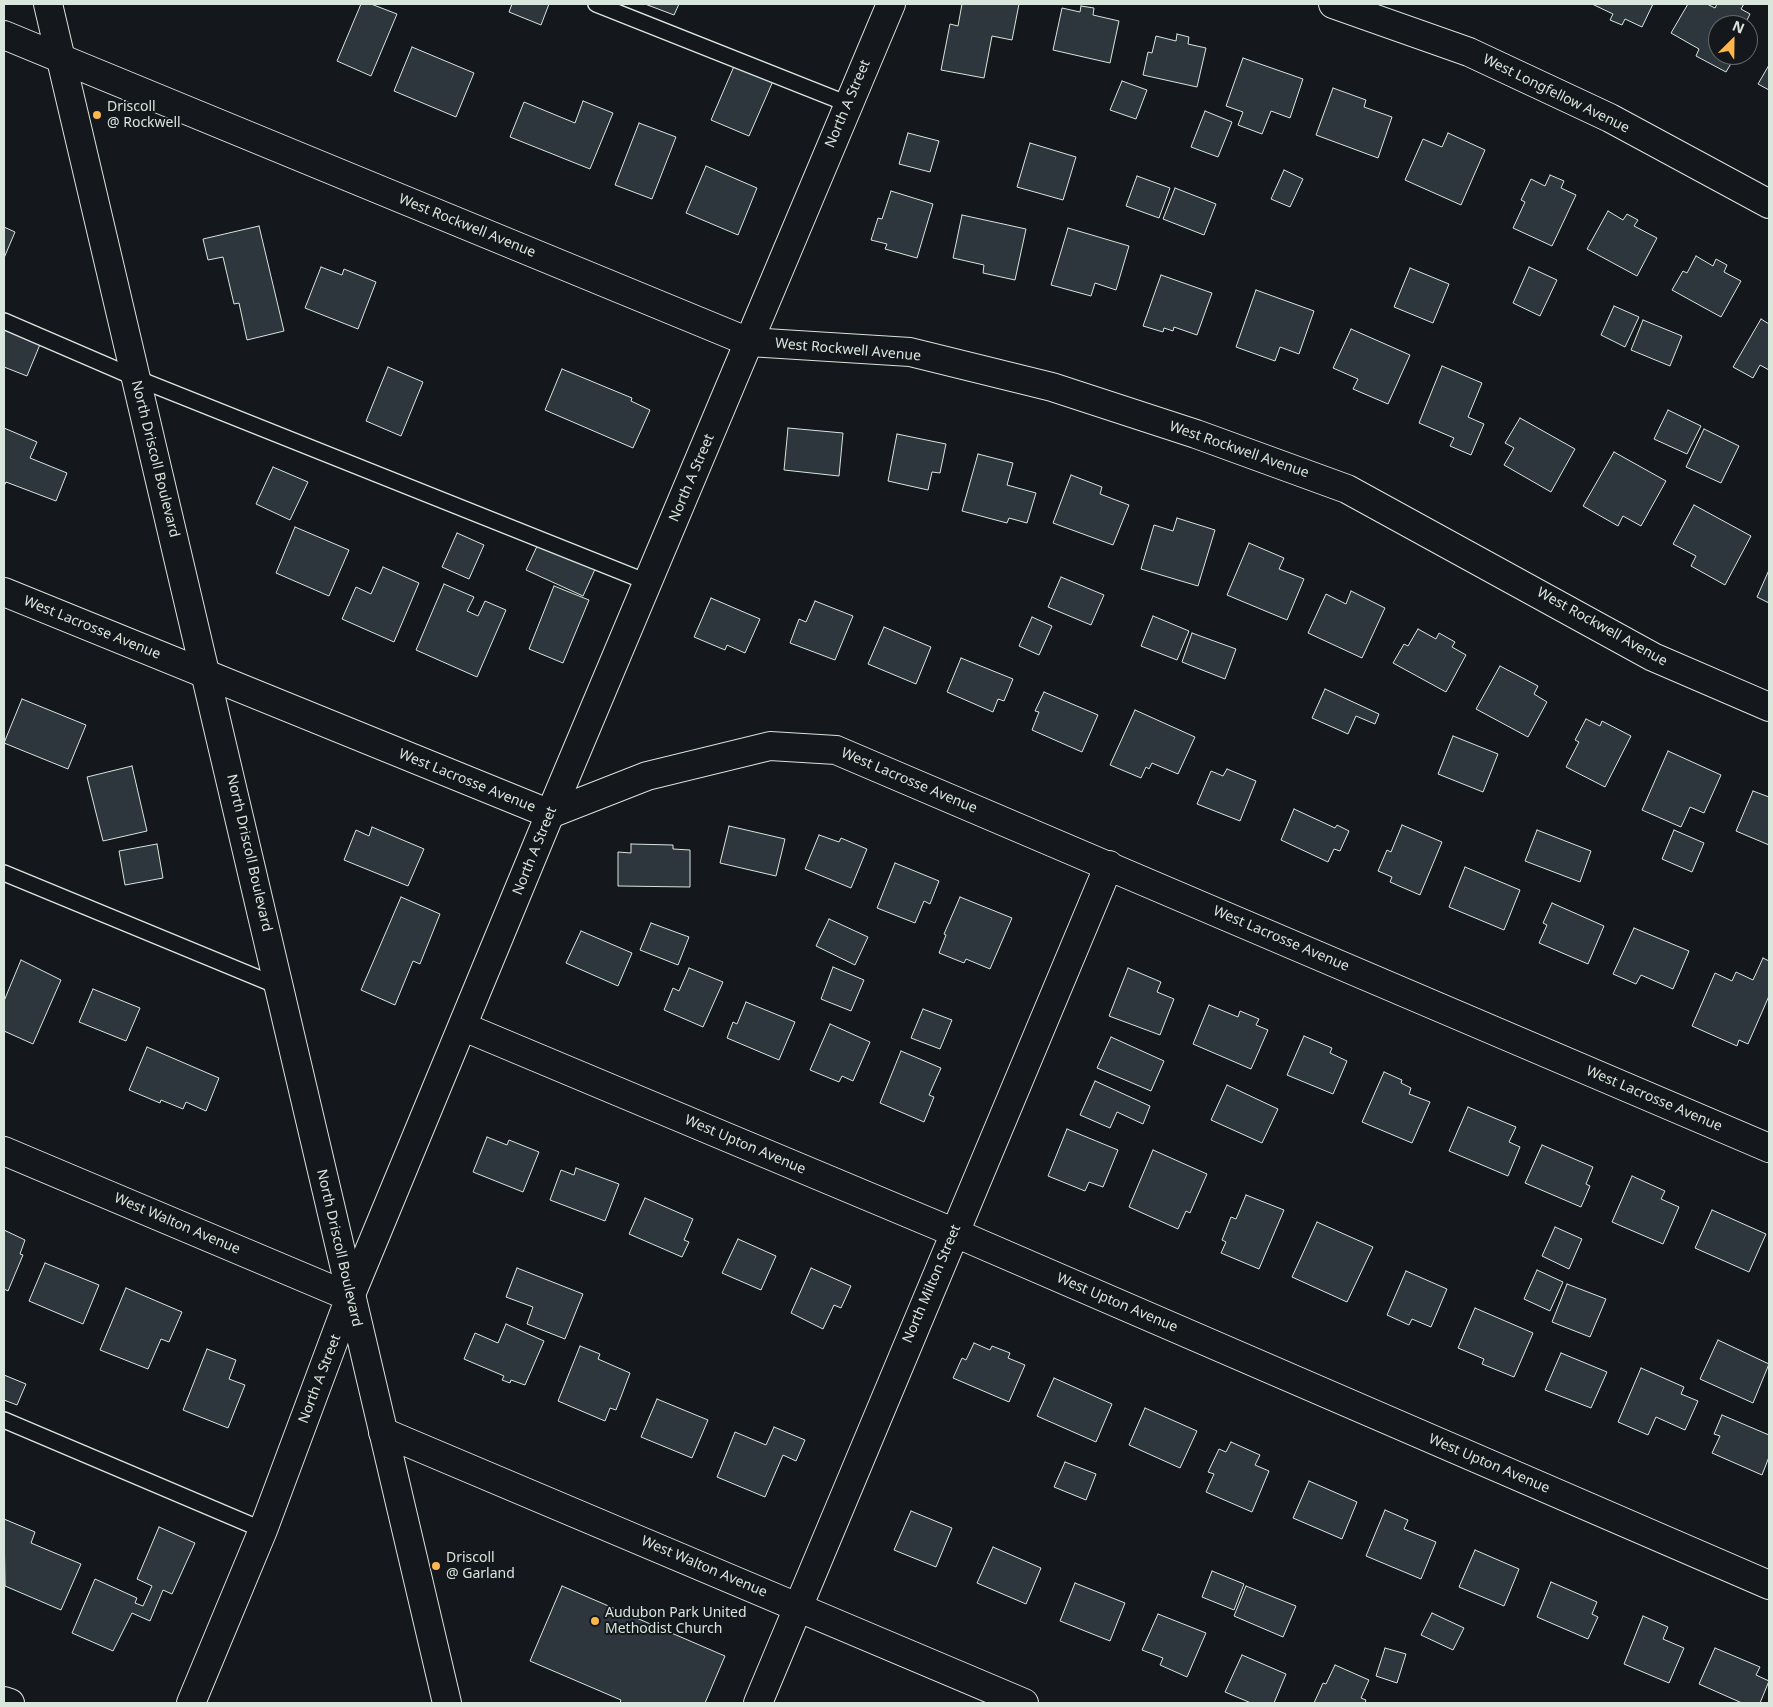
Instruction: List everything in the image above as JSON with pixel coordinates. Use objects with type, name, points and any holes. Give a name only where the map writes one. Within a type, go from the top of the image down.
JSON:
[{"type":"street","name":"North Driscoll Boulevard","points":[[48,4],[207,674],[350,1297],[447,1703]]},
{"type":"street","name":"North A Street","points":[[191,1703],[263,1530],[350,1297],[464,1026],[550,814],[891,4]]},
{"type":"street","name":"West Longfellow Avenue","points":[[1333,4],[1469,52],[1610,118],[1769,204]]},
{"type":"street","name":"West Rockwell Avenue","points":[[4,35],[749,342],[910,352],[1052,388],[1196,434],[1347,489],[1653,657],[1769,707]]},
{"type":"street","name":"West Lacrosse Avenue","points":[[4,592],[550,814],[647,776],[770,746],[836,750],[1769,1148]]},
{"type":"street","name":"North Milton Street","points":[[758,1703],[953,1232],[1109,865]]},
{"type":"street","name":"West Upton Avenue","points":[[464,1026],[953,1232],[1769,1585]]},
{"type":"street","name":"West Walton Avenue","points":[[4,1152],[350,1297]]},
{"type":"street","name":"West Walton Avenue","points":[[383,1432],[1024,1703]]},
{"type":"street","points":[[4,1700],[10,1703]]},
{"type":"lane","points":[[596,4],[848,104]]},
{"type":"lane","points":[[4,321],[136,378],[648,582]]},
{"type":"lane","points":[[4,873],[280,987]]},
{"type":"lane","points":[[4,1420],[263,1530]]},
{"type":"building","points":[[361,4],[371,4],[397,14],[371,76],[337,61]]},
{"type":"building","points":[[512,4],[549,4],[541,25],[509,12]]},
{"type":"building","points":[[645,4],[679,4],[674,15]]},
{"type":"building","points":[[962,4],[1019,4],[1012,40],[992,36],[984,78],[941,70],[950,24],[958,26]]},
{"type":"building","points":[[1592,4],[1653,4],[1642,27],[1625,19],[1622,25],[1610,20],[1613,14]]},
{"type":"building","points":[[1688,4],[1707,4],[1715,8],[1717,4],[1744,4],[1741,9],[1750,14],[1708,15],[1708,62],[1696,56],[1699,49],[1671,33]]},
{"type":"building","points":[[1081,6],[1094,8],[1093,15],[1119,21],[1110,63],[1053,50],[1062,8],[1080,12]]},
{"type":"building","points":[[1177,34],[1189,37],[1188,44],[1206,48],[1197,87],[1143,75],[1148,52],[1152,53],[1156,36],[1176,41]]},
{"type":"building","points":[[412,47],[474,73],[456,117],[394,91]]},
{"type":"building","points":[[1243,58],[1303,79],[1290,118],[1271,111],[1262,134],[1238,125],[1243,112],[1226,106]]},
{"type":"building","points":[[735,64],[773,81],[749,136],[711,120]]},
{"type":"building","points":[[1713,65],[1730,65],[1726,72]]},
{"type":"building","points":[[1769,65],[1769,90],[1758,84]]},
{"type":"building","points":[[1122,81],[1147,90],[1136,119],[1110,110]]},
{"type":"building","points":[[1333,88],[1366,100],[1364,107],[1392,117],[1378,158],[1316,135]]},
{"type":"building","points":[[583,101],[613,113],[590,169],[510,137],[524,102],[575,123]]},
{"type":"building","points":[[1205,111],[1232,122],[1218,157],[1191,147]]},
{"type":"building","points":[[639,123],[676,137],[652,199],[615,185]]},
{"type":"building","points":[[908,133],[939,141],[930,172],[899,164]]},
{"type":"building","points":[[1448,133],[1485,150],[1461,205],[1405,180],[1423,139],[1442,147]]},
{"type":"building","points":[[1030,143],[1076,157],[1063,200],[1017,187]]},
{"type":"building","points":[[706,166],[757,188],[738,235],[686,213]]},
{"type":"building","points":[[1284,170],[1303,179],[1290,207],[1271,199]]},
{"type":"building","points":[[1550,175],[1564,181],[1561,188],[1576,195],[1552,246],[1513,228],[1525,202],[1521,200],[1531,179],[1545,186]]},
{"type":"building","points":[[1137,176],[1170,188],[1159,218],[1126,206]]},
{"type":"building","points":[[1175,188],[1216,204],[1204,235],[1163,219]]},
{"type":"building","points":[[891,191],[933,204],[917,258],[885,249],[887,244],[871,240],[878,218],[882,219]]},
{"type":"building","points":[[1608,211],[1623,220],[1627,214],[1638,220],[1634,226],[1657,238],[1637,276],[1587,249]]},
{"type":"building","points":[[962,215],[1026,229],[1015,280],[983,273],[984,265],[953,258]]},
{"type":"building","points":[[259,226],[284,331],[247,340],[239,303],[234,304],[223,257],[208,260],[203,239]]},
{"type":"building","points":[[4,227],[15,232],[4,258]]},
{"type":"building","points":[[1068,228],[1129,246],[1116,290],[1095,283],[1091,296],[1051,285]]},
{"type":"building","points":[[1696,256],[1713,266],[1716,259],[1727,265],[1724,272],[1741,281],[1721,317],[1672,290],[1683,271],[1687,273]]},
{"type":"building","points":[[321,267],[342,275],[344,269],[376,282],[358,329],[305,308]]},
{"type":"building","points":[[1529,267],[1557,280],[1540,316],[1513,303]]},
{"type":"building","points":[[1410,268],[1449,284],[1433,323],[1394,307]]},
{"type":"building","points":[[1161,275],[1212,293],[1197,335],[1174,327],[1173,331],[1164,328],[1163,332],[1143,326]]},
{"type":"building","points":[[1256,290],[1314,311],[1299,354],[1280,347],[1275,361],[1236,347]]},
{"type":"building","points":[[1614,306],[1639,317],[1625,347],[1601,335]]},
{"type":"building","points":[[1761,319],[1769,324],[1769,370],[1760,365],[1753,378],[1733,367]]},
{"type":"building","points":[[1643,320],[1682,336],[1670,366],[1631,350]]},
{"type":"building","points":[[4,328],[41,342],[27,376],[4,367]]},
{"type":"building","points":[[1351,329],[1410,355],[1388,404],[1353,389],[1358,379],[1333,368]]},
{"type":"building","points":[[1442,366],[1482,383],[1468,417],[1484,424],[1471,455],[1450,446],[1454,438],[1419,423]]},
{"type":"building","points":[[388,367],[423,382],[401,436],[366,421]]},
{"type":"building","points":[[562,369],[632,398],[631,401],[650,410],[633,448],[545,410]]},
{"type":"building","points":[[1668,410],[1701,426],[1687,454],[1654,439]]},
{"type":"building","points":[[1520,418],[1575,449],[1551,492],[1504,465],[1514,448],[1505,443]]},
{"type":"building","points":[[4,428],[37,442],[30,458],[67,473],[56,501],[6,482],[4,486]]},
{"type":"building","points":[[788,428],[843,433],[839,476],[784,470]]},
{"type":"building","points":[[1704,429],[1739,446],[1721,483],[1686,467]]},
{"type":"building","points":[[897,434],[946,444],[940,473],[932,472],[928,490],[888,481]]},
{"type":"building","points":[[1614,452],[1666,481],[1641,526],[1623,516],[1618,526],[1583,506]]},
{"type":"building","points":[[978,454],[1013,463],[1007,485],[1036,493],[1027,523],[1009,518],[1007,523],[962,511]]},
{"type":"building","points":[[273,467],[308,482],[290,520],[256,504]]},
{"type":"building","points":[[1071,475],[1102,487],[1100,494],[1129,505],[1113,545],[1053,523]]},
{"type":"building","points":[[1694,505],[1751,536],[1725,585],[1691,566],[1696,556],[1673,544]]},
{"type":"building","points":[[1177,518],[1215,530],[1198,586],[1141,569],[1154,525],[1173,531]]},
{"type":"building","points":[[295,527],[349,550],[329,596],[276,573]]},
{"type":"building","points":[[457,533],[484,545],[469,579],[442,567]]},
{"type":"building","points":[[539,542],[596,567],[583,596],[526,570]]},
{"type":"building","points":[[1249,543],[1284,558],[1279,569],[1304,579],[1287,620],[1227,595]]},
{"type":"building","points":[[383,567],[419,583],[394,642],[342,619],[356,587],[371,594]]},
{"type":"building","points":[[1769,570],[1769,603],[1757,597]]},
{"type":"building","points":[[1061,577],[1104,595],[1091,625],[1048,607]]},
{"type":"building","points":[[444,584],[474,597],[467,611],[478,616],[485,601],[506,610],[477,677],[416,650]]},
{"type":"building","points":[[554,586],[589,600],[563,663],[529,649]]},
{"type":"building","points":[[1351,591],[1385,608],[1362,658],[1308,633],[1326,594],[1346,604]]},
{"type":"building","points":[[711,598],[760,619],[745,653],[727,645],[725,650],[694,637]]},
{"type":"building","points":[[815,601],[853,616],[835,660],[790,643],[799,619],[806,622]]},
{"type":"building","points":[[1153,616],[1189,631],[1177,660],[1141,646]]},
{"type":"building","points":[[1032,617],[1052,626],[1039,655],[1019,646]]},
{"type":"building","points":[[884,627],[931,647],[916,684],[868,664]]},
{"type":"building","points":[[1418,629],[1436,639],[1439,633],[1455,642],[1452,647],[1466,655],[1446,692],[1393,663],[1404,644],[1408,646]]},
{"type":"building","points":[[1192,633],[1236,649],[1225,679],[1182,662]]},
{"type":"building","points":[[961,658],[1013,679],[1004,701],[998,699],[993,712],[947,692]]},
{"type":"building","points":[[1500,666],[1538,686],[1534,694],[1547,702],[1528,737],[1476,709]]},
{"type":"building","points":[[1325,689],[1379,714],[1375,724],[1356,716],[1348,734],[1312,718]]},
{"type":"building","points":[[1044,692],[1098,715],[1082,752],[1032,730],[1039,712],[1035,711]]},
{"type":"building","points":[[22,699],[86,725],[68,769],[4,743]]},
{"type":"building","points":[[1135,710],[1195,737],[1178,774],[1152,763],[1149,769],[1146,767],[1141,778],[1110,765]]},
{"type":"building","points":[[1586,719],[1600,726],[1602,721],[1631,736],[1605,787],[1566,767],[1579,742],[1575,740]]},
{"type":"building","points":[[1453,736],[1498,754],[1483,792],[1438,774]]},
{"type":"building","points":[[1668,751],[1721,775],[1704,813],[1690,807],[1681,827],[1642,810]]},
{"type":"building","points":[[132,766],[147,831],[103,841],[87,777]]},
{"type":"building","points":[[1227,769],[1256,781],[1240,821],[1197,804],[1211,771],[1223,776]]},
{"type":"building","points":[[1753,791],[1769,797],[1769,845],[1736,831]]},
{"type":"building","points":[[1294,809],[1335,828],[1337,825],[1349,831],[1340,851],[1334,849],[1328,862],[1281,840]]},
{"type":"building","points":[[1402,825],[1442,842],[1420,895],[1390,882],[1392,877],[1378,871],[1387,850],[1391,852]]},
{"type":"building","points":[[729,826],[785,839],[776,876],[720,863]]},
{"type":"building","points":[[372,827],[424,849],[408,886],[344,860],[356,830],[369,836]]},
{"type":"building","points":[[1537,830],[1591,851],[1580,882],[1525,861]]},
{"type":"building","points":[[1674,830],[1704,843],[1692,872],[1662,859]]},
{"type":"building","points":[[819,835],[839,842],[841,838],[867,849],[851,888],[805,869]]},
{"type":"building","points":[[157,844],[163,878],[125,885],[119,851]]},
{"type":"building","points":[[631,844],[673,845],[673,849],[690,850],[690,887],[618,886],[618,852],[631,853]]},
{"type":"building","points":[[895,863],[939,881],[930,904],[924,901],[915,923],[877,908]]},
{"type":"building","points":[[1465,867],[1520,890],[1504,930],[1449,907]]},
{"type":"building","points":[[401,897],[440,914],[420,964],[413,961],[395,1005],[361,990]]},
{"type":"building","points":[[960,897],[1012,918],[990,969],[966,959],[964,963],[939,953],[946,935],[944,934]]},
{"type":"building","points":[[1552,903],[1604,926],[1588,964],[1539,943],[1547,925],[1543,923]]},
{"type":"building","points":[[829,919],[868,937],[855,965],[816,946]]},
{"type":"building","points":[[651,923],[689,937],[678,965],[640,950]]},
{"type":"building","points":[[1634,928],[1689,951],[1673,989],[1641,975],[1636,984],[1613,974]]},
{"type":"building","points":[[581,931],[632,953],[618,986],[566,963]]},
{"type":"building","points":[[1763,958],[1769,961],[1769,996],[1748,1044],[1739,1040],[1737,1046],[1692,1026],[1715,973],[1732,981],[1736,972],[1753,980]]},
{"type":"building","points":[[21,960],[61,980],[33,1044],[4,1031],[4,1001]]},
{"type":"building","points":[[833,967],[864,980],[851,1011],[821,999]]},
{"type":"building","points":[[689,968],[723,982],[703,1027],[664,1010],[673,988],[679,991]]},
{"type":"building","points":[[1128,968],[1161,982],[1157,992],[1174,999],[1160,1035],[1109,1016]]},
{"type":"building","points":[[93,989],[140,1008],[126,1041],[79,1022]]},
{"type":"building","points":[[746,1002],[795,1022],[779,1060],[727,1038],[733,1022],[737,1024]]},
{"type":"building","points":[[1209,1005],[1238,1017],[1240,1011],[1259,1019],[1256,1025],[1268,1030],[1251,1069],[1193,1044]]},
{"type":"building","points":[[923,1009],[952,1020],[940,1049],[911,1038]]},
{"type":"building","points":[[830,1024],[870,1042],[853,1081],[842,1076],[839,1082],[810,1070]]},
{"type":"building","points":[[1304,1036],[1332,1048],[1330,1053],[1347,1061],[1333,1094],[1287,1075]]},
{"type":"building","points":[[1111,1037],[1164,1061],[1151,1091],[1097,1068]]},
{"type":"building","points":[[147,1047],[219,1078],[206,1111],[186,1102],[183,1109],[161,1100],[160,1103],[129,1090]]},
{"type":"building","points":[[901,1051],[941,1068],[929,1095],[934,1097],[924,1122],[880,1103]]},
{"type":"building","points":[[1384,1072],[1402,1080],[1401,1083],[1411,1088],[1409,1094],[1430,1102],[1412,1143],[1362,1122]]},
{"type":"building","points":[[1095,1081],[1150,1106],[1143,1124],[1117,1112],[1110,1128],[1080,1115]]},
{"type":"building","points":[[1227,1085],[1278,1109],[1262,1143],[1211,1120]]},
{"type":"building","points":[[1468,1107],[1516,1127],[1509,1142],[1520,1147],[1508,1176],[1449,1151]]},
{"type":"building","points":[[1067,1129],[1118,1150],[1103,1187],[1089,1182],[1085,1191],[1048,1176]]},
{"type":"building","points":[[487,1137],[507,1145],[509,1140],[539,1152],[523,1192],[473,1172]]},
{"type":"building","points":[[1542,1145],[1593,1167],[1586,1184],[1590,1186],[1581,1207],[1525,1183]]},
{"type":"building","points":[[1153,1150],[1207,1174],[1190,1213],[1186,1211],[1178,1229],[1129,1207]]},
{"type":"building","points":[[576,1168],[619,1184],[605,1221],[550,1200],[561,1170],[574,1175]]},
{"type":"building","points":[[1632,1176],[1665,1191],[1661,1199],[1679,1207],[1663,1244],[1612,1222]]},
{"type":"building","points":[[1246,1195],[1284,1210],[1259,1269],[1221,1253],[1226,1242],[1222,1240],[1231,1217],[1236,1219]]},
{"type":"building","points":[[645,1198],[693,1219],[684,1240],[689,1242],[682,1257],[629,1234]]},
{"type":"building","points":[[1712,1210],[1766,1234],[1749,1272],[1695,1248]]},
{"type":"building","points":[[1317,1222],[1373,1247],[1347,1302],[1292,1277]]},
{"type":"building","points":[[1555,1227],[1582,1239],[1569,1269],[1542,1256]]},
{"type":"building","points":[[4,1230],[25,1240],[20,1254],[23,1255],[8,1291],[4,1289]]},
{"type":"building","points":[[738,1239],[776,1256],[761,1290],[722,1273]]},
{"type":"building","points":[[45,1263],[99,1285],[83,1324],[29,1301]]},
{"type":"building","points":[[517,1268],[583,1294],[565,1339],[527,1324],[533,1307],[506,1297]]},
{"type":"building","points":[[811,1268],[851,1286],[841,1308],[834,1305],[823,1329],[791,1313]]},
{"type":"building","points":[[1537,1270],[1563,1282],[1550,1311],[1524,1299]]},
{"type":"building","points":[[1406,1271],[1447,1289],[1431,1327],[1412,1319],[1409,1325],[1387,1315]]},
{"type":"building","points":[[1567,1284],[1606,1299],[1590,1337],[1552,1322]]},
{"type":"building","points":[[126,1288],[182,1312],[169,1342],[161,1339],[148,1369],[100,1350]]},
{"type":"building","points":[[1475,1308],[1533,1333],[1514,1377],[1482,1364],[1484,1359],[1458,1348]]},
{"type":"building","points":[[506,1324],[544,1341],[525,1385],[511,1380],[510,1383],[502,1380],[504,1376],[464,1359],[475,1333],[498,1343]]},
{"type":"building","points":[[1718,1340],[1769,1364],[1753,1403],[1700,1379]]},
{"type":"building","points":[[974,1343],[990,1350],[992,1346],[1010,1353],[1008,1358],[1025,1365],[1009,1402],[953,1378],[962,1358],[966,1360]]},
{"type":"building","points":[[580,1346],[600,1354],[598,1359],[630,1373],[616,1410],[610,1408],[605,1421],[558,1401]]},
{"type":"building","points":[[207,1349],[236,1360],[229,1379],[245,1385],[228,1428],[183,1410]]},
{"type":"building","points":[[1561,1353],[1607,1372],[1591,1408],[1545,1390]]},
{"type":"building","points":[[1641,1368],[1684,1387],[1681,1394],[1698,1401],[1685,1430],[1656,1417],[1648,1435],[1618,1422]]},
{"type":"building","points":[[4,1375],[26,1384],[17,1405],[4,1400]]},
{"type":"building","points":[[1054,1378],[1112,1404],[1096,1442],[1037,1416]]},
{"type":"building","points":[[657,1399],[708,1420],[692,1458],[641,1437]]},
{"type":"building","points":[[1145,1408],[1197,1431],[1180,1468],[1129,1445]]},
{"type":"building","points":[[1722,1415],[1769,1435],[1769,1457],[1762,1475],[1712,1453],[1720,1436],[1714,1434]]},
{"type":"building","points":[[774,1427],[805,1440],[796,1461],[783,1455],[765,1497],[717,1477],[735,1432],[766,1445]]},
{"type":"building","points":[[1231,1442],[1260,1455],[1255,1465],[1269,1471],[1252,1512],[1206,1492],[1214,1474],[1208,1472],[1219,1449],[1226,1452]]},
{"type":"building","points":[[1065,1462],[1096,1474],[1086,1500],[1054,1487]]},
{"type":"building","points":[[1309,1481],[1357,1502],[1342,1539],[1293,1518]]},
{"type":"building","points":[[1385,1510],[1408,1520],[1404,1529],[1436,1542],[1421,1579],[1366,1556]]},
{"type":"building","points":[[911,1511],[952,1528],[936,1567],[894,1550]]},
{"type":"building","points":[[4,1519],[35,1532],[31,1543],[81,1564],[61,1610],[5,1586]]},
{"type":"building","points":[[159,1527],[195,1543],[172,1594],[163,1590],[150,1621],[132,1613],[113,1651],[72,1633],[95,1579],[137,1598],[135,1603],[143,1606],[152,1586],[137,1579]]},
{"type":"building","points":[[993,1547],[1041,1568],[1026,1604],[977,1583]]},
{"type":"building","points":[[1475,1550],[1519,1569],[1504,1606],[1459,1587]]},
{"type":"building","points":[[1212,1571],[1244,1584],[1234,1610],[1202,1597]]},
{"type":"building","points":[[1551,1582],[1597,1602],[1592,1614],[1598,1617],[1588,1639],[1537,1617]]},
{"type":"building","points":[[1075,1583],[1125,1603],[1110,1641],[1060,1621]]},
{"type":"building","name":"Audubon Park United Methodist Church","points":[[562,1586],[725,1656],[705,1703],[620,1703],[621,1700],[530,1661]]},
{"type":"building","points":[[1246,1586],[1296,1606],[1283,1637],[1234,1616]]},
{"type":"building","points":[[1432,1613],[1464,1628],[1453,1650],[1421,1635]]},
{"type":"building","points":[[1158,1614],[1206,1633],[1187,1677],[1160,1665],[1163,1658],[1142,1650]]},
{"type":"building","points":[[1643,1616],[1668,1627],[1663,1639],[1684,1648],[1669,1683],[1624,1664]]},
{"type":"building","points":[[1385,1648],[1406,1654],[1397,1683],[1376,1676]]},
{"type":"building","points":[[1715,1648],[1760,1667],[1756,1675],[1769,1681],[1760,1703],[1742,1703],[1699,1684]]},
{"type":"building","points":[[1242,1655],[1286,1674],[1274,1703],[1251,1703],[1225,1692]]},
{"type":"building","points":[[1335,1665],[1369,1680],[1361,1698],[1366,1700],[1365,1703],[1314,1703],[1323,1683],[1326,1684]]},
{"type":"place","name":"Driscoll @ Rockwell","points":[[97,115]]},
{"type":"place","name":"Driscoll @ Garland","points":[[436,1566]]},
{"type":"place","name":"Audubon Park United Methodist Church","points":[[595,1621]]}]
